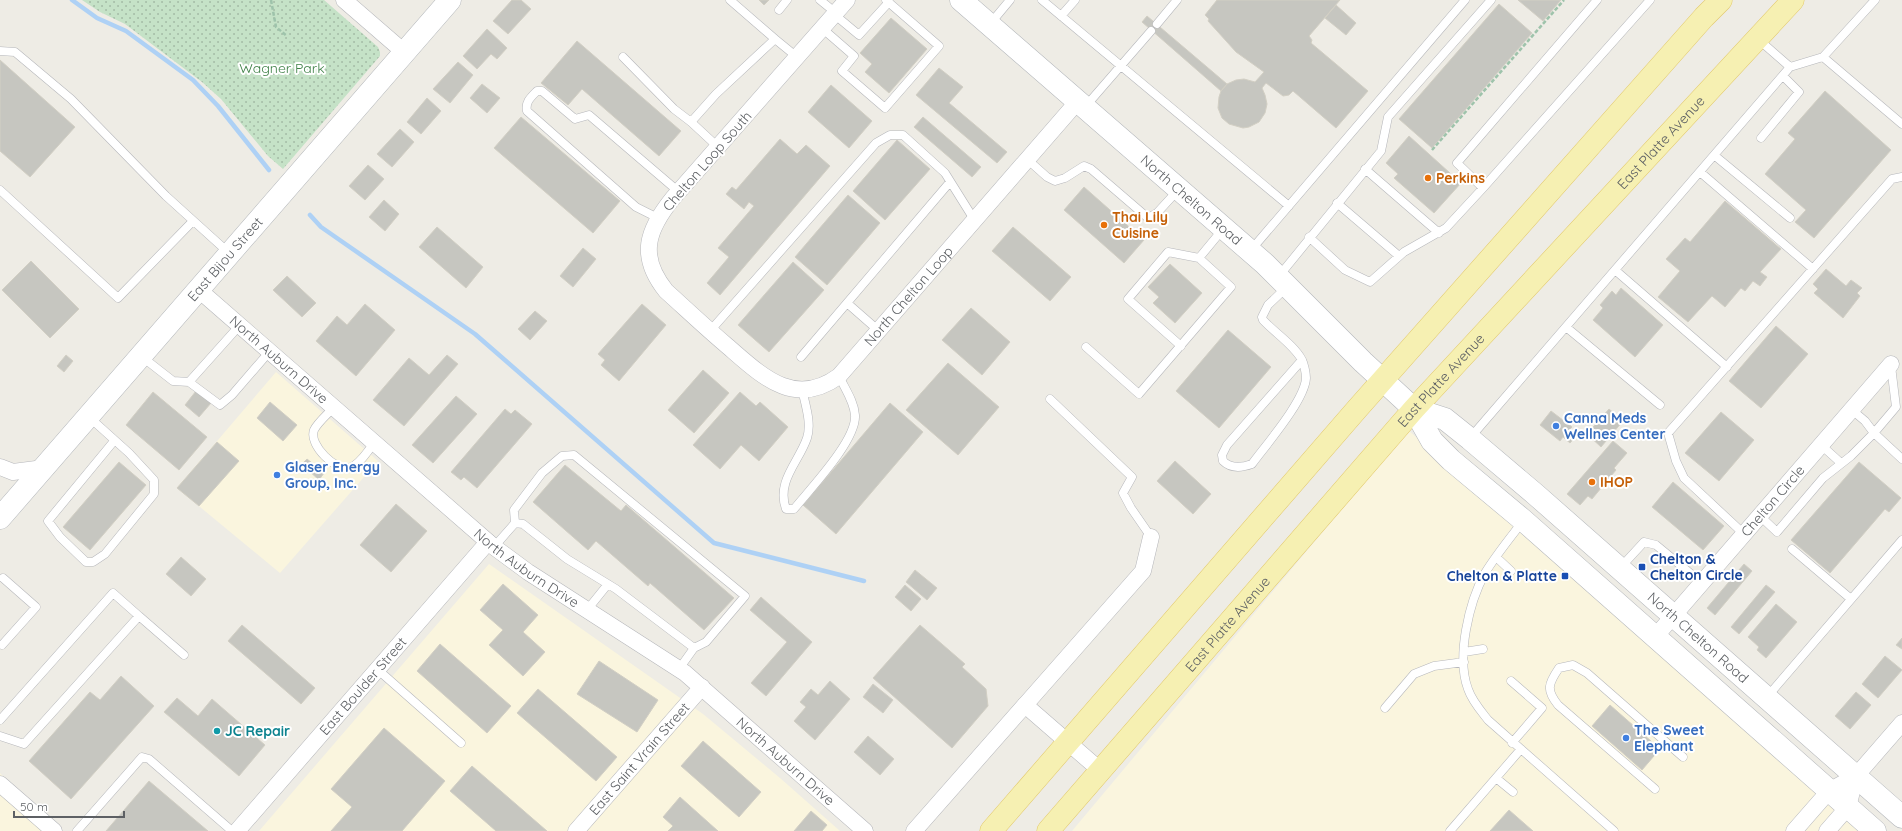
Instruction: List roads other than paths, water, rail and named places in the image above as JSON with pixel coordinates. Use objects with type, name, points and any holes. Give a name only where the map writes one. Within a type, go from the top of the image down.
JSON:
[{"type":"main road","name":"East Bijou Street","points":[[2,509],[44,468],[450,0]]},
{"type":"main road","name":"North Chelton Road","points":[[961,0],[1082,104],[1283,281],[1382,380],[1414,409],[1432,441],[1451,460],[1523,520],[1875,831]]},
{"type":"main road","points":[[991,831],[1382,380],[1699,22],[1721,0]]},
{"type":"main road","name":"East Platte Avenue","points":[[1048,831],[1414,409],[1794,0]]},
{"type":"main road","name":"North Chelton Road","points":[[1414,409],[1445,419],[1470,439],[1902,817]]},
{"type":"street","points":[[344,0],[404,52]]},
{"type":"street","name":"Chelton Loop South","points":[[710,331],[666,291],[656,279],[648,253],[651,235],[658,218],[678,192],[847,0]]},
{"type":"street","name":"North Chelton Loop","points":[[710,331],[769,380],[782,386],[802,389],[818,389],[828,384],[839,376],[1028,160],[1082,104]]},
{"type":"street","name":"North Auburn Drive","points":[[200,290],[491,544],[528,572],[679,669],[702,687],[865,831]]},
{"type":"street","name":"Chelton Circle","points":[[1655,637],[1891,364]]},
{"type":"street","points":[[0,467],[13,472],[44,468]]},
{"type":"street","points":[[914,831],[1143,571],[1151,536]]},
{"type":"street","name":"East Boulder Street","points":[[237,831],[377,669],[491,544]]},
{"type":"street","name":"East Saint Vrain Street","points":[[576,831],[702,687]]},
{"type":"street","points":[[1025,705],[1100,771]]},
{"type":"street","points":[[1794,831],[1829,790],[1856,776],[1902,723]]},
{"type":"street","points":[[1827,831],[1848,808],[1856,776]]},
{"type":"street","points":[[0,784],[54,831]]},
{"type":"lane","points":[[730,0],[797,57]]},
{"type":"lane","points":[[779,10],[787,0]]},
{"type":"lane","points":[[820,0],[859,35],[887,1],[939,46],[885,108],[842,70],[854,56],[823,29]]},
{"type":"lane","points":[[989,24],[1010,0]]},
{"type":"lane","points":[[1042,0],[1289,206]]},
{"type":"lane","points":[[1061,16],[1075,0]]},
{"type":"lane","points":[[1157,24],[1177,0]]},
{"type":"lane","points":[[1250,251],[1465,0]]},
{"type":"lane","points":[[1302,360],[1227,445],[1222,455],[1223,461],[1226,464],[1236,468],[1252,464],[1290,412],[1302,390],[1306,378],[1302,360],[1296,352],[1263,320],[1262,317],[1268,305],[1309,237],[1381,150],[1388,117],[1491,0]]},
{"type":"lane","points":[[1483,188],[1457,163],[1597,0]]},
{"type":"lane","points":[[1309,237],[1345,270],[1370,282],[1399,256],[1446,228],[1650,0]]},
{"type":"lane","points":[[1470,439],[1790,67],[1823,57],[1875,0]]},
{"type":"lane","points":[[1082,104],[1121,67],[1151,31]]},
{"type":"lane","points":[[691,122],[716,94],[775,38]]},
{"type":"lane","points":[[1758,39],[1790,67]]},
{"type":"lane","points":[[0,51],[16,52],[71,99],[192,221],[230,254]]},
{"type":"lane","points":[[623,57],[674,109],[691,122],[718,147]]},
{"type":"lane","points":[[1823,57],[1902,124]]},
{"type":"lane","points":[[1761,138],[1799,92],[1782,76]]},
{"type":"lane","points":[[658,218],[636,207],[527,111],[526,106],[528,101],[537,91],[542,91],[575,119],[589,115],[678,192]]},
{"type":"lane","points":[[710,331],[876,143],[890,135],[903,135],[944,173],[975,221]]},
{"type":"lane","points":[[1714,155],[1790,218]]},
{"type":"lane","points":[[1028,160],[1047,177],[1055,181],[1065,178],[1084,166],[1091,169],[1148,218],[1157,213],[1179,189]]},
{"type":"lane","points":[[1365,169],[1438,233]]},
{"type":"lane","points":[[1700,172],[1813,269]]},
{"type":"lane","points":[[1744,534],[1684,478],[1674,456],[1668,433],[1892,179],[1902,177]]},
{"type":"lane","points":[[801,357],[950,182]]},
{"type":"lane","points":[[0,190],[118,298],[192,221]]},
{"type":"lane","points":[[1337,204],[1399,256]]},
{"type":"lane","points":[[1199,258],[1224,228]]},
{"type":"lane","points":[[1086,346],[1139,394],[1181,346],[1232,287],[1199,258],[1168,252],[1128,299],[1181,346]]},
{"type":"lane","points":[[1615,270],[1727,367]]},
{"type":"lane","points":[[847,303],[879,331]]},
{"type":"lane","points":[[189,382],[240,325]]},
{"type":"lane","points":[[1566,327],[1660,405]]},
{"type":"lane","points":[[142,356],[173,381],[189,382],[220,405],[232,395],[270,351]]},
{"type":"lane","points":[[1760,516],[1777,532],[1823,478],[1874,433],[1896,407],[1891,364]]},
{"type":"lane","points":[[802,389],[809,424],[807,438],[789,471],[783,501],[786,509],[794,509],[839,453],[850,434],[856,417],[853,403],[839,376]]},
{"type":"lane","points":[[1050,399],[1132,477],[1123,492],[1131,508],[1151,536]]},
{"type":"lane","points":[[334,407],[314,430],[313,439],[316,447],[338,467],[348,469],[355,465],[375,442]]},
{"type":"lane","points":[[1852,410],[1865,421],[1874,433],[1902,459]]},
{"type":"lane","points":[[88,417],[129,454],[154,480],[154,494],[104,554],[93,562],[86,562],[60,537],[48,521],[114,441]]},
{"type":"lane","points":[[1821,445],[1841,463]]},
{"type":"lane","points":[[515,523],[514,510],[542,473],[562,456],[574,455],[745,596],[706,642],[694,648],[679,669]]},
{"type":"lane","points":[[1523,520],[1496,557],[1477,589],[1465,640],[1464,662],[1468,690],[1477,706],[1488,720],[1512,743],[1614,831]]},
{"type":"lane","points":[[491,544],[515,523],[523,524],[567,559],[608,584],[694,648]]},
{"type":"lane","points":[[1767,698],[1902,540]]},
{"type":"lane","points":[[1620,569],[1644,542],[1649,542],[1656,545],[1702,583]]},
{"type":"lane","points":[[1792,549],[1851,599]]},
{"type":"lane","points":[[1496,557],[1511,571]]},
{"type":"lane","points":[[1,578],[36,607],[2,645]]},
{"type":"lane","points":[[587,610],[608,584]]},
{"type":"lane","points":[[0,720],[113,593],[184,655]]},
{"type":"lane","points":[[0,736],[24,744],[139,616]]},
{"type":"lane","points":[[1464,652],[1483,649]]},
{"type":"lane","points":[[1385,708],[1414,674],[1434,666],[1464,662]]},
{"type":"lane","points":[[1656,790],[1558,705],[1549,690],[1550,682],[1559,668],[1573,665],[1587,673],[1683,757]]},
{"type":"lane","points":[[377,669],[461,743]]},
{"type":"lane","points":[[1511,681],[1542,708],[1512,743]]},
{"type":"lane","points":[[1450,831],[1521,750]]},
{"type":"lane","points":[[77,831],[142,757],[149,759],[232,831]]},
{"type":"lane","points":[[1496,778],[1513,792]]},
{"type":"waterway","points":[[72,0],[97,18],[126,31],[193,80],[218,106],[269,170]]},
{"type":"waterway","points":[[310,215],[321,227],[475,334],[714,543],[864,581]]},
{"type":"place","name":"Perkins","points":[[1428,178]]},
{"type":"place","name":"Thai Lily Cuisine","points":[[1104,225]]},
{"type":"place","name":"Canna Meds Wellnes Center","points":[[1556,426]]},
{"type":"place","name":"Glaser Energy Group, Inc.","points":[[277,475]]},
{"type":"place","name":"IHOP","points":[[1592,482]]},
{"type":"place","name":"Chelton & Chelton Circle","points":[[1642,567]]},
{"type":"place","name":"Chelton & Platte","points":[[1565,576]]},
{"type":"place","name":"JC Repair","points":[[217,731]]},
{"type":"place","name":"The Sweet Elephant","points":[[1626,738]]},
{"type":"park label","name":"Wagner Park","points":[[282,68]]}]
